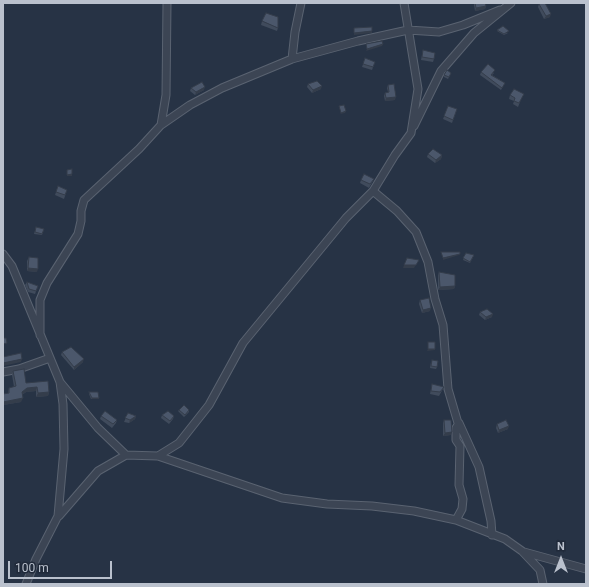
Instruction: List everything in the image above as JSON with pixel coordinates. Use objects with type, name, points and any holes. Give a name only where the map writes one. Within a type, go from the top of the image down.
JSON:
[{"type":"street","points":[[161,125],[166,95],[167,3]]},
{"type":"street","points":[[292,59],[294,32],[301,3]]},
{"type":"street","points":[[404,3],[418,89],[411,133]]},
{"type":"street","points":[[158,456],[179,443],[209,405],[242,343],[346,218],[373,191],[395,155],[411,133],[440,71],[474,33],[500,10],[511,3]]},
{"type":"street","points":[[40,335],[40,300],[47,283],[78,234],[84,200],[139,149],[161,125],[190,105],[222,88],[292,59],[358,41],[408,30],[438,32],[463,25],[500,10]]},
{"type":"street","points":[[373,191],[397,211],[416,232],[428,262],[435,299],[443,325],[448,389],[458,424],[456,428],[456,440],[460,451],[458,456],[459,485],[463,498],[462,509],[456,520]]},
{"type":"street","points":[[3,254],[12,266],[60,382],[63,404],[64,449],[58,516]]},
{"type":"street","points":[[3,372],[19,369],[50,358]]},
{"type":"street","points":[[60,382],[98,428],[126,456]]},
{"type":"street","points":[[458,424],[460,423],[480,467],[492,521],[492,536]]},
{"type":"street","points":[[26,584],[36,559],[58,516],[98,470],[126,456],[158,456],[282,498],[327,504],[372,506],[456,520],[492,536],[505,539],[522,551],[540,570],[543,584]]},
{"type":"street","points":[[522,551],[586,569]]},
{"type":"building","points":[[475,3],[485,3],[486,6],[476,8]]},
{"type":"building","points":[[545,3],[551,14],[546,16],[539,4]]},
{"type":"building","points":[[266,13],[278,17],[278,28],[262,21]]},
{"type":"building","points":[[503,26],[509,31],[504,34],[497,30]]},
{"type":"building","points":[[372,27],[372,31],[354,33],[354,28]]},
{"type":"building","points":[[382,41],[383,44],[367,49],[366,44]]},
{"type":"building","points":[[423,50],[435,53],[434,59],[422,57]]},
{"type":"building","points":[[365,58],[375,62],[373,67],[363,64]]},
{"type":"building","points":[[488,64],[495,70],[491,75],[505,83],[502,88],[481,72]]},
{"type":"building","points":[[447,70],[451,73],[449,77],[444,75]]},
{"type":"building","points":[[317,81],[322,86],[313,90],[308,84]]},
{"type":"building","points":[[202,82],[205,87],[196,92],[191,88]]},
{"type":"building","points":[[394,84],[396,97],[386,98],[385,93],[389,92],[388,85]]},
{"type":"building","points":[[514,89],[524,94],[519,103],[514,101],[515,98],[510,95]]},
{"type":"building","points":[[344,105],[346,111],[341,113],[339,106]]},
{"type":"building","points":[[448,106],[457,109],[453,120],[444,116]]},
{"type":"building","points":[[433,149],[442,155],[436,160],[428,154]]},
{"type":"building","points":[[72,169],[72,174],[67,175],[67,170]]},
{"type":"building","points":[[364,174],[374,179],[370,184],[361,180]]},
{"type":"building","points":[[58,186],[67,190],[65,195],[56,192]]},
{"type":"building","points":[[36,227],[44,229],[42,234],[35,232]]},
{"type":"building","points":[[441,252],[460,252],[460,254],[443,258]]},
{"type":"building","points":[[466,253],[474,255],[470,262],[463,258]]},
{"type":"building","points":[[29,257],[38,258],[38,269],[28,268]]},
{"type":"building","points":[[407,258],[419,260],[416,265],[404,265]]},
{"type":"building","points":[[439,272],[455,275],[455,286],[440,287]]},
{"type":"building","points":[[27,282],[38,286],[36,291],[29,289]]},
{"type":"building","points":[[429,298],[431,308],[423,310],[420,300]]},
{"type":"building","points":[[487,309],[493,314],[486,317],[480,312]]},
{"type":"building","points":[[3,338],[6,338],[7,343],[3,344]]},
{"type":"building","points":[[428,342],[435,342],[435,349],[428,349]]},
{"type":"building","points":[[71,347],[84,359],[74,367],[62,352]]},
{"type":"building","points":[[21,353],[22,359],[3,363],[3,357]]},
{"type":"building","points":[[432,360],[438,361],[437,367],[431,366]]},
{"type":"building","points":[[24,369],[26,383],[48,381],[49,392],[38,393],[37,387],[27,388],[22,392],[23,398],[3,402],[3,394],[9,393],[9,388],[16,386],[13,371]]},
{"type":"building","points":[[432,384],[444,387],[440,392],[431,391]]},
{"type":"building","points":[[89,392],[98,392],[99,398],[92,398]]},
{"type":"building","points":[[184,405],[189,410],[185,415],[179,410]]},
{"type":"building","points":[[105,411],[117,420],[113,424],[101,416]]},
{"type":"building","points":[[168,411],[174,416],[170,421],[162,415]]},
{"type":"building","points":[[128,413],[136,416],[130,420],[125,418]]},
{"type":"building","points":[[444,420],[451,420],[452,432],[445,433]]},
{"type":"building","points":[[506,420],[509,426],[499,430],[497,424]]}]
